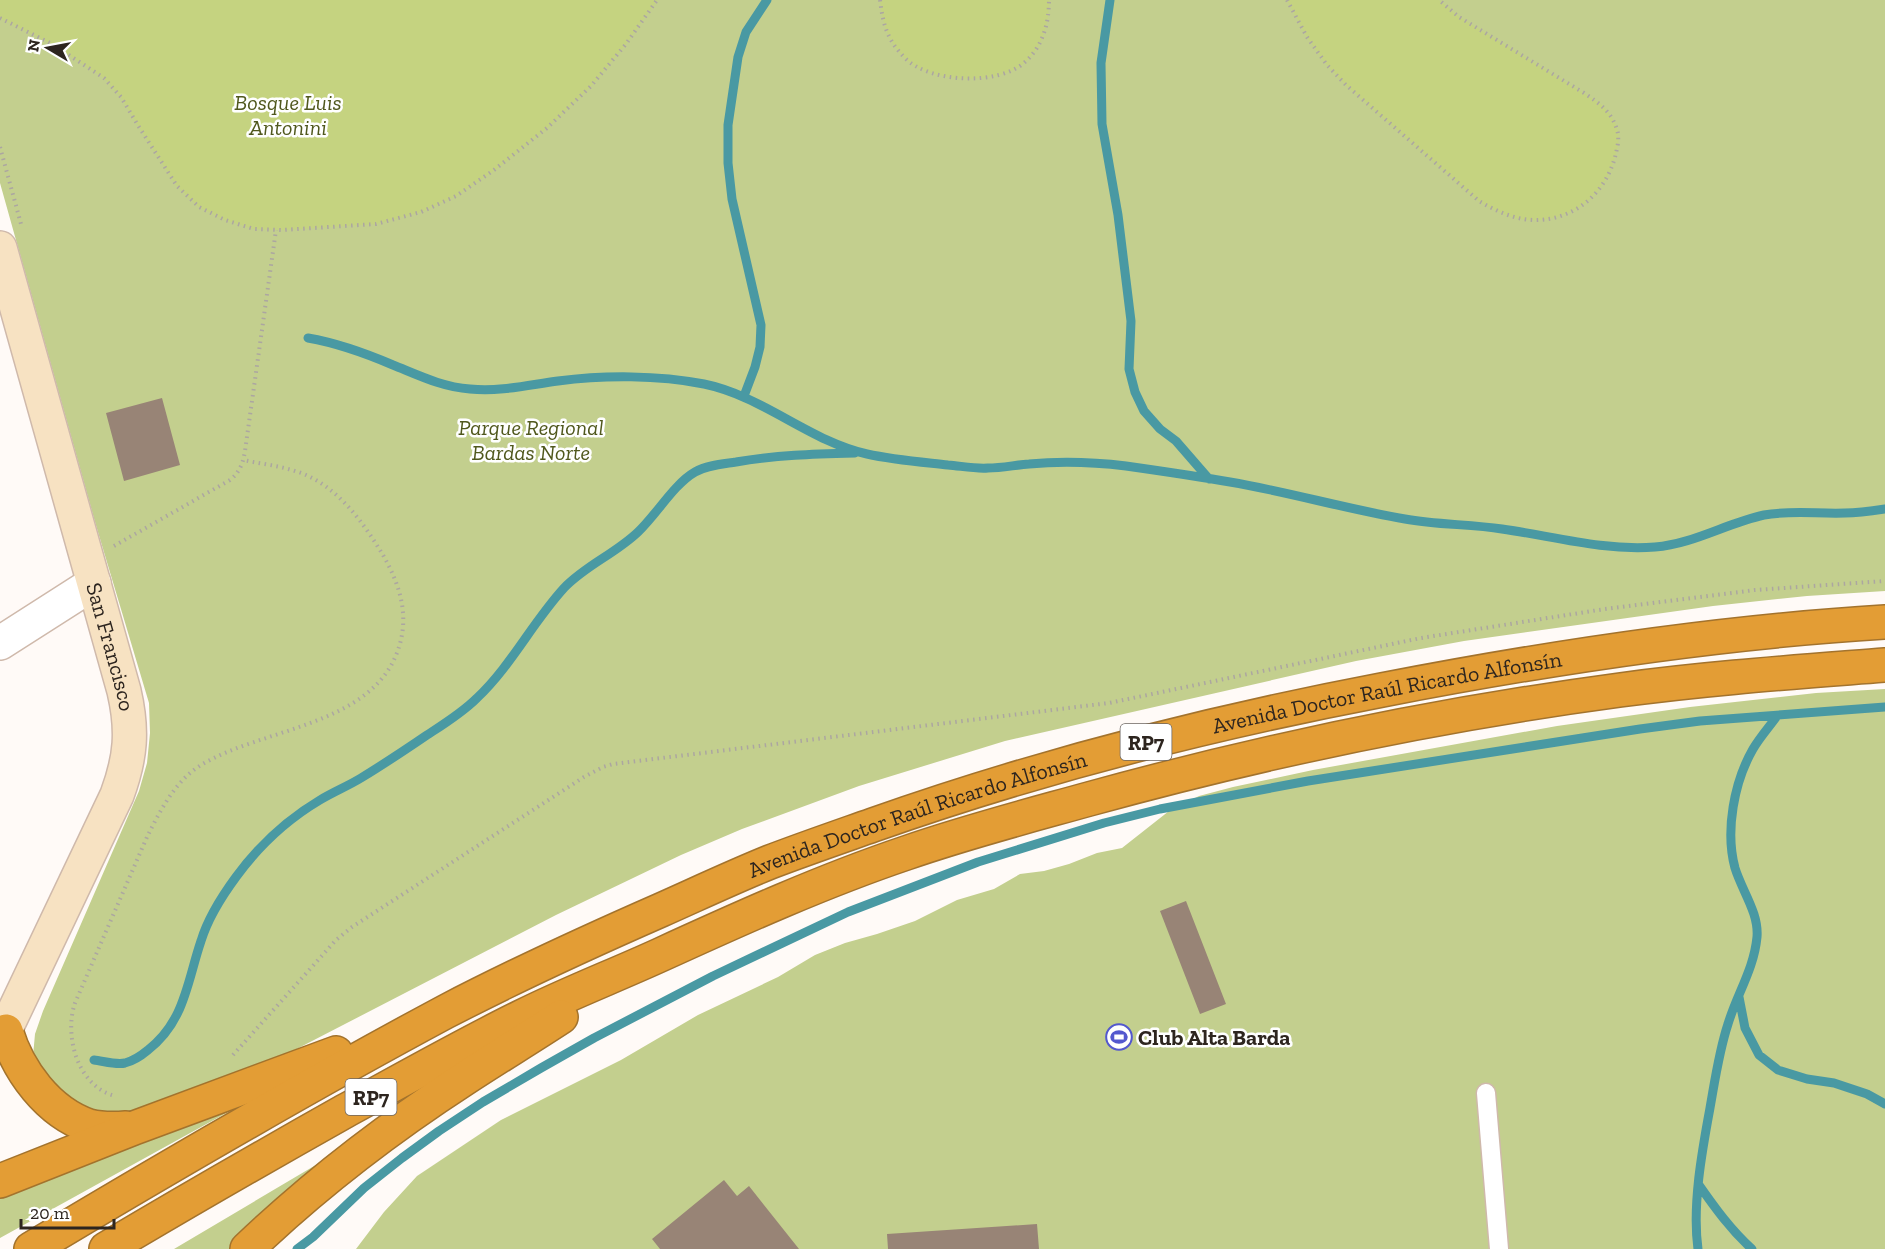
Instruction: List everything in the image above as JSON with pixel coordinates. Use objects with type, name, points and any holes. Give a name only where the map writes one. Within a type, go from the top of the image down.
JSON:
[{"type":"highway","name":"Avenida Doctor Raúl Ricardo Alfonsín","points":[[31,1249],[218,1138],[448,1011],[604,934],[777,859],[959,795],[1075,760],[1277,711],[1505,668],[1661,645],[1779,631],[1885,622]]},
{"type":"highway","name":"Avenida Doctor Raúl Ricardo Alfonsín","points":[[106,1249],[230,1175],[456,1050],[577,990],[779,903],[903,854],[1023,816],[1224,764],[1401,726],[1559,699],[1691,682],[1885,665]]},
{"type":"highway","points":[[247,1249],[297,1204],[390,1130],[644,962]]},
{"type":"highway","points":[[0,1181],[134,1128],[448,1011]]},
{"type":"highway","points":[[2,1036],[25,1074],[57,1107],[80,1122],[92,1126],[134,1128]]},
{"type":"main road","name":"San Francisco","points":[[0,248],[128,708],[131,731],[129,755],[117,795],[2,1036]]},
{"type":"street","points":[[0,643],[94,583]]},
{"type":"lane","points":[[1486,1093],[1499,1249]]},
{"type":"path","points":[[0,18],[52,44],[104,78],[122,97],[138,127],[177,186],[199,207],[225,220],[254,229],[276,230],[376,224],[421,212],[456,196],[495,170],[547,128],[591,86],[626,44],[657,0]]},
{"type":"path","points":[[880,0],[884,26],[893,44],[906,60],[947,77],[971,79],[1001,75],[1024,64],[1035,51],[1045,32],[1049,0]]},
{"type":"path","points":[[1287,0],[1307,37],[1327,65],[1479,201],[1497,212],[1534,220],[1554,218],[1573,211],[1591,200],[1611,170],[1617,150],[1618,132],[1612,118],[1601,104],[1458,17],[1439,0]]},
{"type":"path","points":[[111,548],[236,475],[243,460],[276,230]]},
{"type":"path","points":[[117,1096],[98,1089],[85,1075],[75,1050],[70,1023],[75,1003],[160,812],[178,786],[200,766],[224,754],[345,708],[367,695],[387,672],[395,658],[404,629],[405,613],[402,598],[390,568],[365,527],[342,500],[303,474],[243,460]]},
{"type":"path","points":[[232,1056],[344,933],[603,767],[624,762],[1109,702],[1421,638],[1594,611],[1755,590],[1885,580]]},
{"type":"green space","name":"Parque Regional Bardas Norte","points":[[0,0],[1885,0],[1885,591],[1713,606],[1464,641],[1356,661],[1005,741],[859,786],[742,829],[681,855],[556,915],[254,1071],[112,1120],[51,1090],[33,1056],[35,1034],[43,1011],[139,791],[147,763],[150,733],[149,703],[95,522],[0,183]]},
{"type":"green space","name":"Bosque Luis Antonini","points":[[0,0],[657,0],[626,44],[591,86],[547,128],[495,170],[456,196],[421,212],[376,224],[282,230],[254,229],[225,220],[199,207],[177,186],[121,97],[104,78],[52,44],[0,18]]},
{"type":"green space","points":[[880,0],[1049,0],[1044,34],[1036,49],[1025,62],[999,75],[964,78],[930,73],[905,58],[894,45],[887,31]]},
{"type":"green space","points":[[1287,0],[1439,0],[1459,17],[1601,104],[1614,120],[1619,135],[1617,149],[1603,184],[1585,203],[1550,219],[1528,220],[1513,217],[1479,201],[1346,85],[1327,65],[1307,37]]},
{"type":"green space","name":"Club Alta Barda","points":[[1885,689],[1885,1249],[356,1249],[384,1212],[417,1176],[501,1120],[621,1060],[698,1015],[778,977],[815,955],[915,921],[957,900],[994,889],[1020,874],[1044,871],[1097,853],[1122,848],[1169,811],[1199,796],[1313,770],[1557,726],[1690,707],[1816,693]]},
{"type":"green space","points":[[230,1111],[0,1238],[0,1190],[86,1155]]},
{"type":"green space","points":[[331,1156],[234,1249],[174,1249]]},
{"type":"building","points":[[162,398],[180,465],[124,481],[106,413]]},
{"type":"building","points":[[1186,901],[1226,1004],[1200,1014],[1160,911]]},
{"type":"building","points":[[724,1180],[737,1196],[749,1186],[799,1249],[660,1249],[652,1239]]},
{"type":"building","points":[[1037,1224],[1039,1249],[888,1249],[887,1234]]},
{"type":"waterway","points":[[744,396],[760,347],[761,325],[732,199],[728,163],[728,125],[738,57],[746,32],[767,0]]},
{"type":"waterway","points":[[1110,0],[1101,63],[1102,124],[1118,215],[1131,321],[1129,369],[1135,392],[1144,411],[1160,429],[1176,441],[1209,479]]},
{"type":"waterway","points":[[308,338],[351,349],[430,380],[460,388],[503,389],[576,379],[612,377],[668,379],[704,384],[746,398],[846,448],[887,458],[978,468],[1065,462],[1126,466],[1252,486],[1405,519],[1502,529],[1597,545],[1655,547],[1683,542],[1764,515],[1794,512],[1850,513],[1885,509]]},
{"type":"waterway","points":[[94,1060],[125,1063],[140,1056],[160,1039],[170,1026],[183,1000],[211,916],[236,877],[264,844],[308,808],[378,767],[471,703],[489,686],[564,588],[638,532],[687,477],[710,466],[751,460],[795,455],[855,453]]},
{"type":"waterway","points":[[297,1249],[313,1237],[364,1188],[402,1158],[483,1102],[541,1068],[713,976],[848,912],[978,862],[1104,823],[1160,809],[1308,781],[1700,721],[1885,707]]},
{"type":"waterway","points":[[1698,1249],[1696,1215],[1699,1178],[1718,1066],[1728,1024],[1749,971],[1757,937],[1755,919],[1738,877],[1732,854],[1733,807],[1746,762],[1777,716]]},
{"type":"waterway","points":[[1739,997],[1745,1028],[1759,1055],[1778,1070],[1807,1079],[1834,1083],[1867,1094],[1885,1104]]},
{"type":"waterway","points":[[1699,1185],[1730,1226],[1752,1249]]},
{"type":"place","name":"Club Alta Barda","points":[[1119,1037]]}]
